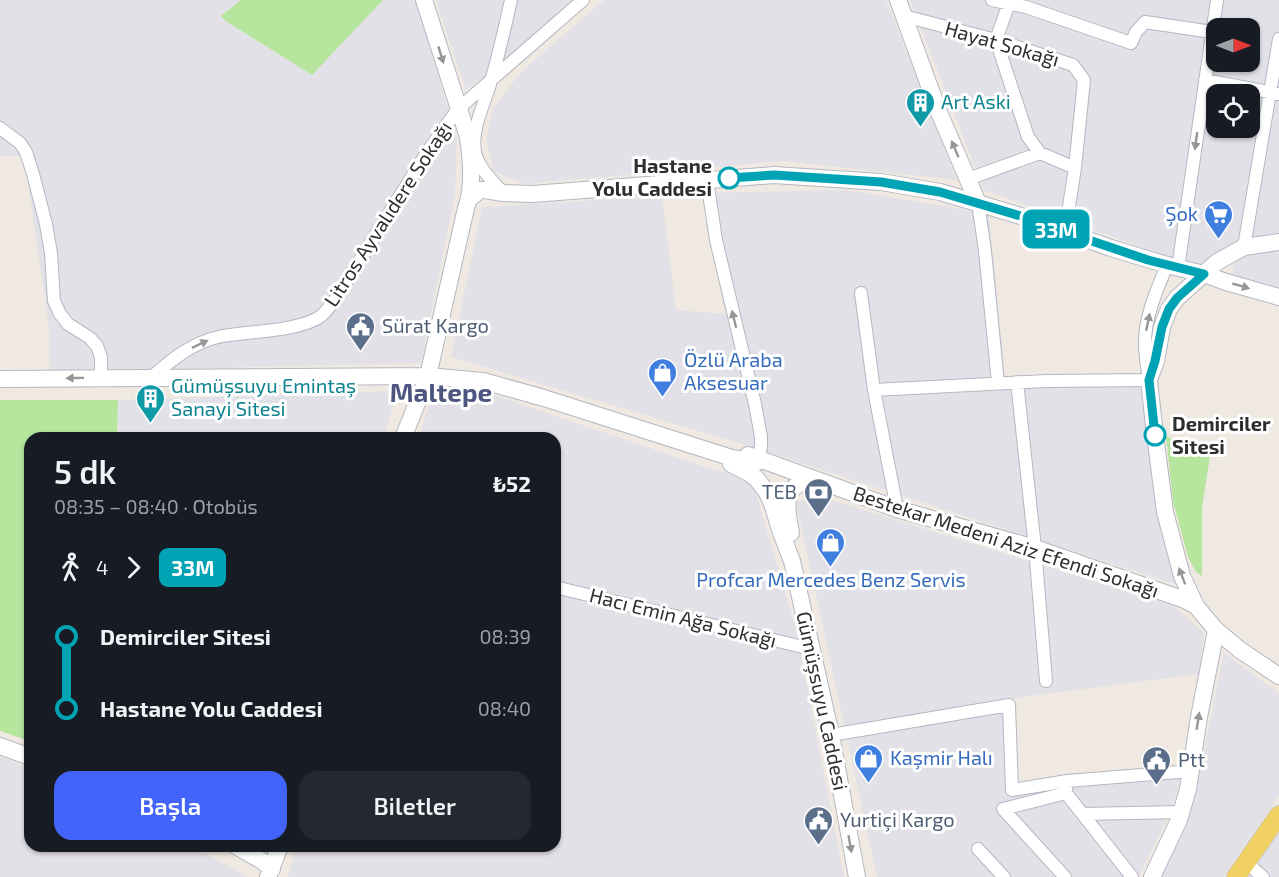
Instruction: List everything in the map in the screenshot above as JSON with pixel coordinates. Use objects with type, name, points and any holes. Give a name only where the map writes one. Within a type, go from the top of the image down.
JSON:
[{"type":"main road","points":[[405,432],[428,376],[470,199],[470,155],[466,119],[424,0]]},
{"type":"main road","points":[[898,0],[938,110],[978,203]]},
{"type":"main road","points":[[470,199],[480,190],[533,194],[774,175],[881,182],[940,192],[1024,217],[1172,267],[1204,274],[1279,297]]},
{"type":"main road","points":[[1279,242],[1244,247],[1217,262],[1177,298],[1169,309],[1162,327],[1149,380],[1165,512],[1182,576],[1196,606],[1216,630],[1240,650],[1279,676]]},
{"type":"main road","points":[[394,432],[408,399],[417,384],[428,376]]},
{"type":"main road","points":[[0,379],[428,376],[483,381],[732,458],[752,462],[757,462],[759,458]]},
{"type":"main road","points":[[636,427],[723,461],[756,478],[762,484],[772,503],[792,561]]},
{"type":"main road","name":"Bestekar Medeni Aziz Efendi Sokağı","points":[[759,458],[897,509],[1035,548],[1185,600],[1196,606]]},
{"type":"main road","points":[[792,561],[787,514],[788,495],[797,484],[814,480]]},
{"type":"main road","name":"Gümüşsuyu Caddesi","points":[[792,561],[831,735],[856,877]]},
{"type":"main road","points":[[1152,877],[1182,812],[1216,630]]},
{"type":"main road","points":[[0,746],[24,755]]},
{"type":"main road","points":[[1241,870],[1279,815]]},
{"type":"main road","points":[[246,852],[262,861],[276,875]]},
{"type":"main road","points":[[276,875],[279,852]]},
{"type":"main road","points":[[276,875],[286,852]]},
{"type":"street","points":[[466,119],[492,79],[512,0]]},
{"type":"street","points":[[992,0],[1027,3],[1131,43],[1136,32],[1145,22],[1206,31]]},
{"type":"street","points":[[1214,18],[1217,0]]},
{"type":"street","points":[[466,119],[492,79],[578,2]]},
{"type":"street","points":[[1009,3],[996,40],[1028,137],[1040,153],[1075,168]]},
{"type":"street","name":"Hayat Sokağı","points":[[904,16],[996,40],[1073,65],[1084,80],[1075,168],[1065,232]]},
{"type":"street","points":[[1244,247],[1274,93],[1279,39]]},
{"type":"street","points":[[874,390],[1017,382],[1149,380],[1145,332],[1156,292],[1172,267],[1206,72]]},
{"type":"street","points":[[1205,80],[1274,93]]},
{"type":"street","points":[[466,119],[475,134],[477,160],[481,168],[503,193]]},
{"type":"street","name":"Litros Ayvalıdere Sokağı","points":[[152,377],[167,363],[201,342],[218,337],[301,325],[321,316],[338,295],[428,151],[466,119]]},
{"type":"street","points":[[0,128],[20,143],[26,152],[46,224],[51,253],[54,301],[68,324],[90,338],[97,346],[101,357],[101,378]]},
{"type":"street","points":[[968,179],[1040,153]]},
{"type":"street","points":[[707,180],[716,240],[755,404],[761,437],[759,458]]},
{"type":"street","points":[[978,203],[986,251],[998,383]]},
{"type":"street","points":[[861,293],[874,390],[897,509]]},
{"type":"street","points":[[1017,382],[1035,548],[1046,681]]},
{"type":"street","name":"Hacı Emin Ağa Sokağı","points":[[561,588],[811,649]]},
{"type":"street","points":[[831,735],[1009,705],[1012,790],[1066,787],[1191,771]]},
{"type":"street","points":[[1066,787],[1083,814],[1132,877]]},
{"type":"street","points":[[1065,877],[1003,809],[1066,787]]},
{"type":"street","points":[[1083,814],[1182,812]]},
{"type":"street","points":[[978,849],[1004,877]]},
{"type":"street","points":[[1241,870],[1263,877]]},
{"type":"shaded area","points":[[0,0],[241,0],[221,16],[226,22],[311,74],[383,0],[416,0],[457,140],[455,195],[421,363],[50,372],[49,327],[24,156],[0,156]]},
{"type":"shaded area","points":[[436,0],[579,0],[466,90]]},
{"type":"shaded area","points":[[604,0],[886,0],[957,180],[783,161],[525,184],[494,172],[486,139],[493,108],[521,72]]},
{"type":"shaded area","points":[[910,0],[1279,0],[1279,235],[1254,237],[1199,265],[1171,258],[984,190]]},
{"type":"shaded area","points":[[847,190],[989,214],[1005,376],[1142,375],[1178,585],[742,444],[451,357],[482,207],[662,196],[676,310],[725,314],[703,193]]},
{"type":"shaded area","points":[[1279,249],[1279,289],[1232,274],[1237,255]]},
{"type":"shaded area","points":[[436,386],[494,395],[708,468],[752,480],[795,625],[844,877],[288,877],[294,852],[561,852],[561,432],[420,432]]},
{"type":"shaded area","points":[[398,391],[385,432],[117,432],[118,400]]},
{"type":"shaded area","points":[[825,498],[1174,606],[1204,633],[1199,674],[1014,698],[1016,782],[1186,767],[1166,821],[1138,877],[877,877],[796,502]]},
{"type":"shaded area","points":[[1224,653],[1279,693],[1279,795],[1223,877],[1159,877],[1193,804]]},
{"type":"shaded area","points":[[0,756],[24,766],[24,852],[203,852],[247,877],[0,877]]},
{"type":"shaded area","points":[[1279,830],[1279,877],[1244,877]]},
{"type":"green space","points":[[241,0],[383,0],[312,75],[221,16]]},
{"type":"green space","points":[[0,400],[118,400],[117,432],[24,432],[24,739],[0,731]]},
{"type":"green space","points":[[1166,436],[1210,456],[1202,508],[1202,576],[1196,572],[1188,557],[1173,501]]},
{"type":"bus line","name":"33M","points":[[729,178],[774,175],[881,182],[940,192],[1024,217],[1148,260],[1204,274],[1177,298],[1169,309],[1162,327],[1149,380],[1155,435]]},
{"type":"place","name":"Art Aski","points":[[920,128]]},
{"type":"place","name":"Hastane Yolu Caddesi","points":[[729,178]]},
{"type":"place","name":"Şok","points":[[1219,240]]},
{"type":"place","name":"Sürat Kargo","points":[[361,352]]},
{"type":"place","name":"Özlü Araba Aksesuar","points":[[663,398]]},
{"type":"place","name":"Gümüşsuyu Emintaş Sanayi Sitesi","points":[[150,424]]},
{"type":"place","name":"Demirciler Sitesi","points":[[1155,435]]},
{"type":"place","name":"TEB","points":[[818,518]]},
{"type":"place","name":"Profcar Mercedes Benz Servis","points":[[831,568]]},
{"type":"place","name":"Kaşmir Halı","points":[[869,784]]},
{"type":"place","name":"Ptt","points":[[1157,786]]},
{"type":"place","name":"Yurtiçi Kargo","points":[[819,846]]},
{"type":"district","name":"Maltepe","points":[[441,393]]}]
